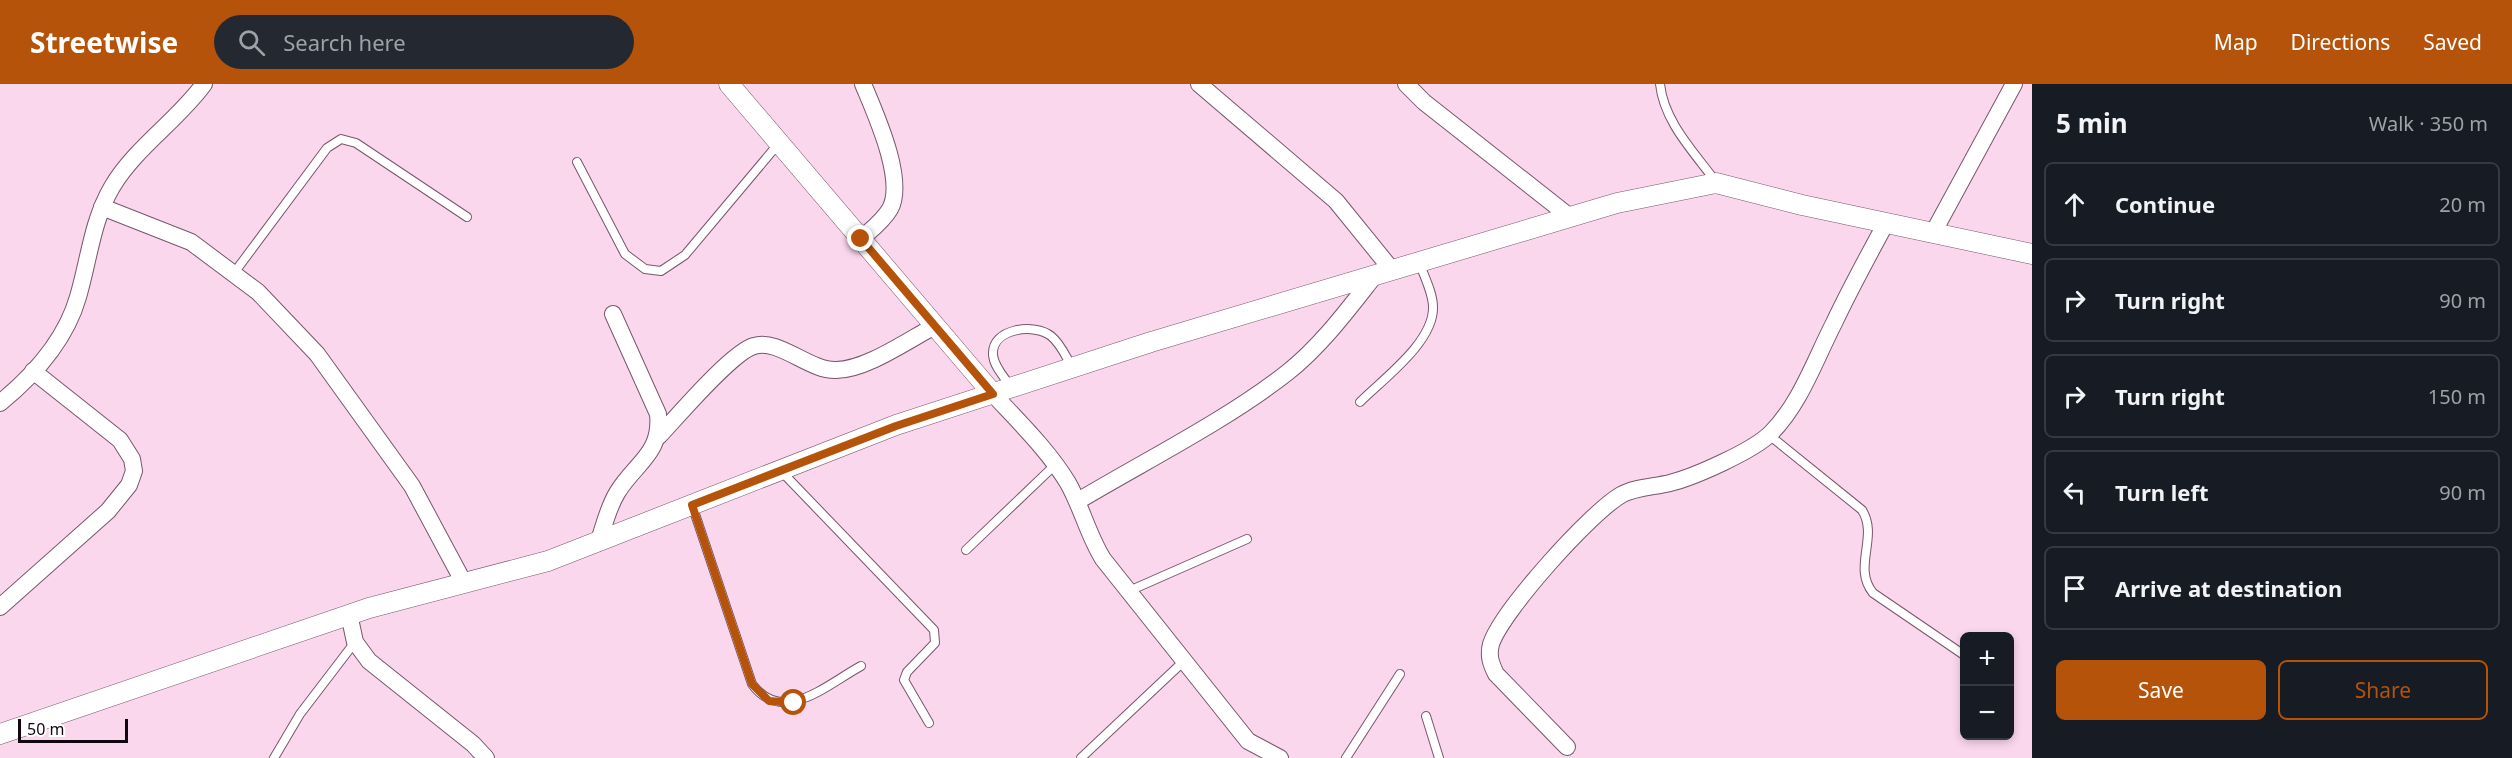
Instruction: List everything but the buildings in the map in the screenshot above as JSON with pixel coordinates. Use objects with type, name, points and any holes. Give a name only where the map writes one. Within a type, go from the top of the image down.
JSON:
[{"type":"street","points":[[0,403],[48,353],[78,298],[89,246],[102,207],[112,186],[204,84]]},
{"type":"street","points":[[729,84],[935,326],[1002,391],[1056,464],[1078,501],[1089,536],[1103,559],[1184,660],[1248,749],[1281,758]]},
{"type":"street","points":[[861,239],[891,207],[896,183],[863,84]]},
{"type":"street","points":[[1199,84],[1336,201],[1384,272]]},
{"type":"street","points":[[1406,84],[1424,102],[1570,217]]},
{"type":"street","points":[[1933,233],[2014,84]]},
{"type":"street","points":[[0,734],[349,615],[548,561],[896,426],[1002,391],[1617,202],[1716,183],[1933,233],[2030,249]]},
{"type":"street","points":[[102,207],[191,242],[258,292],[317,354],[412,486],[464,583]]},
{"type":"street","points":[[1567,747],[1496,674],[1489,660],[1491,646],[1505,618],[1585,523],[1611,501],[1624,493],[1683,478],[1743,452],[1769,435],[1784,418],[1809,374],[1886,223]]},
{"type":"street","points":[[1078,501],[1248,400],[1288,371],[1328,334],[1384,272]]},
{"type":"street","points":[[614,314],[658,414],[658,436]]},
{"type":"street","points":[[599,541],[615,496],[648,456],[658,436],[727,366],[751,346],[767,345],[814,366],[834,371],[866,362],[935,326]]},
{"type":"street","points":[[0,607],[108,511],[129,485],[134,471],[132,459],[120,440],[33,371]]},
{"type":"street","points":[[349,615],[355,642],[369,661],[473,744],[486,758]]},
{"type":"lane","points":[[1660,84],[1662,101],[1670,119],[1716,183]]},
{"type":"lane","points":[[234,273],[327,148],[341,139],[356,143],[467,217]]},
{"type":"lane","points":[[577,162],[625,254],[645,268],[661,271],[685,255],[779,143]]},
{"type":"lane","points":[[1360,402],[1414,349],[1430,326],[1433,304],[1419,262]]},
{"type":"lane","points":[[1002,391],[993,355],[995,345],[1004,335],[1026,328],[1042,331],[1056,340],[1072,368]]},
{"type":"lane","points":[[1769,435],[1862,510],[1869,525],[1864,578],[1873,592],[1960,652]]},
{"type":"lane","points":[[966,550],[1056,464]]},
{"type":"lane","points":[[780,471],[934,630],[935,643],[907,672],[904,680],[928,723]]},
{"type":"lane","points":[[692,505],[752,684],[760,694],[769,701],[794,703],[861,666]]},
{"type":"lane","points":[[1129,591],[1247,538]]},
{"type":"lane","points":[[273,758],[300,714],[355,642]]},
{"type":"lane","points":[[1081,758],[1184,660]]},
{"type":"lane","points":[[1346,758],[1400,674]]},
{"type":"lane","points":[[1426,716],[1439,758]]},
{"type":"route","points":[[794,703],[783,704],[769,701],[752,684],[692,505],[896,426],[993,394],[861,239]]}]
